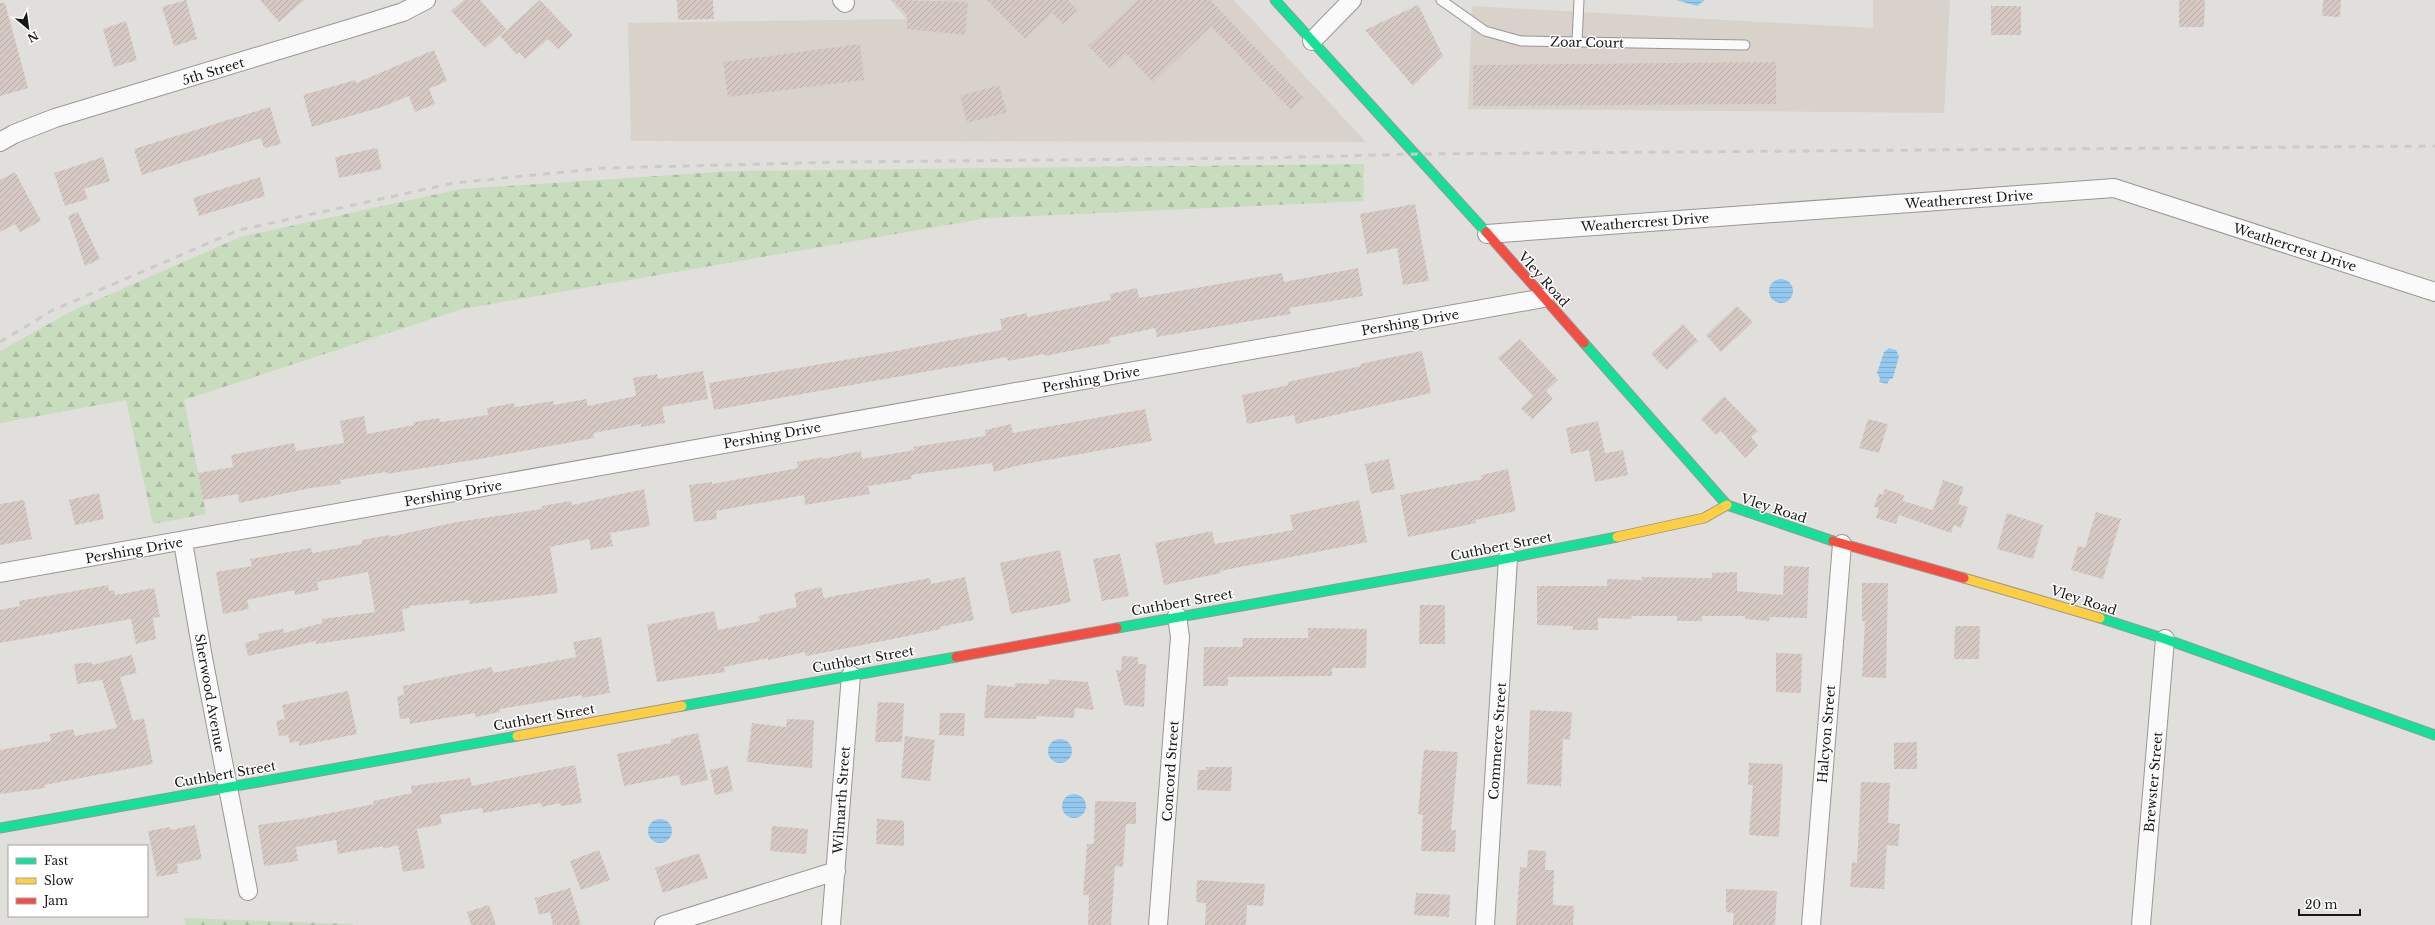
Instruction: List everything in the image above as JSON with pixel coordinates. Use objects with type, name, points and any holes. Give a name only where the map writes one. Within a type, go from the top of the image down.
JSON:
[{"type":"street","name":"5th Street","points":[[0,142],[14,134],[55,118],[398,6],[426,0]]},
{"type":"street","name":"Vley Road","points":[[1275,0],[1418,154],[1727,505],[1842,544],[2031,596],[2165,639],[2435,736]]},
{"type":"street","points":[[1312,41],[1352,0]]},
{"type":"street","name":"Weathercrest Drive","points":[[1487,234],[2114,188],[2435,292]]},
{"type":"street","name":"Pershing Drive","points":[[0,573],[183,542],[1544,298]]},
{"type":"street","name":"Cuthbert Street","points":[[0,828],[227,786],[1508,558],[1690,522],[1704,518],[1727,505]]},
{"type":"street","name":"Sherwood Avenue","points":[[183,542],[202,658],[248,891]]},
{"type":"street","name":"Halcyon Street","points":[[1811,925],[1842,544]]},
{"type":"street","name":"Commerce Street","points":[[1485,925],[1508,558]]},
{"type":"street","name":"Concord Street","points":[[1158,925],[1180,637],[1177,616]]},
{"type":"street","name":"Brewster Street","points":[[2141,925],[2165,639]]},
{"type":"street","name":"Wilmarth Street","points":[[831,925],[850,675]]},
{"type":"street","points":[[664,925],[836,871]]},
{"type":"lane","name":"Zoar Court","points":[[1441,0],[1485,31],[1521,41],[1745,45]]},
{"type":"lane","points":[[1577,42],[1579,0]]},
{"type":"shaded area","points":[[890,0],[1234,0],[1366,142],[631,141],[628,23],[906,19]]},
{"type":"shaded area","points":[[1873,0],[1950,0],[1944,113],[1468,109],[1472,6],[1873,28]]},
{"type":"green space","points":[[1364,164],[1363,201],[988,218],[462,309],[184,400],[206,514],[153,524],[126,400],[0,423],[0,351],[72,311],[240,237],[461,189],[732,171]]},
{"type":"green space","points":[[184,918],[353,924],[353,925],[186,925]]},
{"type":"water","points":[[1676,0],[1705,0],[1697,6]]},
{"type":"water","points":[[1781,279],[1790,282],[1793,291],[1790,300],[1781,303],[1772,300],[1769,291],[1772,282]]},
{"type":"water","points":[[1889,348],[1896,350],[1899,356],[1893,378],[1889,380],[1887,384],[1879,382],[1880,378],[1877,373],[1884,352]]},
{"type":"water","points":[[1060,739],[1069,742],[1072,751],[1069,760],[1060,763],[1051,760],[1048,751],[1051,742]]},
{"type":"water","points":[[1074,794],[1079,795],[1085,801],[1085,811],[1079,817],[1074,818],[1069,817],[1063,811],[1062,806],[1063,801],[1069,795]]},
{"type":"water","points":[[660,819],[669,822],[672,831],[669,840],[660,843],[651,840],[648,831],[651,822]]},
{"type":"building","points":[[186,0],[197,39],[174,46],[162,7]]},
{"type":"building","points":[[260,0],[304,0],[279,22]]},
{"type":"building","points":[[464,0],[480,0],[506,29],[485,48],[451,11]]},
{"type":"building","points":[[540,0],[573,35],[558,49],[548,39],[525,59],[519,52],[516,54],[500,36]]},
{"type":"building","points":[[677,0],[713,0],[714,19],[678,20]]},
{"type":"building","points":[[893,0],[968,2],[965,35],[907,29],[907,15]]},
{"type":"building","points":[[987,0],[1068,0],[1077,10],[1063,24],[1052,13],[1025,39]]},
{"type":"building","points":[[1138,0],[1210,0],[1304,98],[1291,110],[1211,26],[1153,82],[1126,54],[1110,69],[1088,46]]},
{"type":"building","points":[[2179,0],[2205,0],[2204,27],[2179,27]]},
{"type":"building","points":[[2323,0],[2341,0],[2340,17],[2322,16]]},
{"type":"building","points":[[0,3],[5,3],[28,88],[0,96]]},
{"type":"building","points":[[1418,5],[1443,56],[1413,86],[1365,30]]},
{"type":"building","points":[[1991,6],[2021,6],[2021,35],[1991,35]]},
{"type":"building","points":[[126,21],[137,60],[114,67],[103,29]]},
{"type":"building","points":[[860,44],[864,80],[728,97],[723,62]]},
{"type":"building","points":[[434,50],[447,81],[429,89],[435,104],[415,112],[409,96],[382,107],[312,127],[303,95],[355,80],[356,83]]},
{"type":"building","points":[[1776,62],[1776,104],[1473,106],[1473,65]]},
{"type":"building","points":[[999,85],[1007,112],[967,123],[960,96]]},
{"type":"building","points":[[270,107],[281,144],[264,148],[261,138],[142,175],[134,149]]},
{"type":"building","points":[[377,148],[382,169],[339,178],[335,157]]},
{"type":"building","points":[[103,157],[110,181],[84,189],[88,199],[65,206],[54,173]]},
{"type":"building","points":[[15,172],[41,221],[20,232],[15,224],[0,232],[0,180]]},
{"type":"building","points":[[260,177],[265,196],[199,216],[193,198]]},
{"type":"building","points":[[1415,204],[1429,281],[1403,285],[1397,248],[1367,254],[1360,214]]},
{"type":"building","points":[[78,212],[100,259],[85,266],[68,216]]},
{"type":"building","points":[[1358,268],[1363,296],[1289,308],[1291,314],[1157,337],[1155,328],[1109,338],[1110,343],[1045,356],[1044,354],[1008,361],[1007,357],[714,410],[709,383],[891,352],[1002,330],[1000,319],[1027,313],[1027,317],[1111,300],[1110,294],[1137,288],[1139,298],[1282,273],[1284,282]]},
{"type":"building","points":[[1737,306],[1753,322],[1721,352],[1706,335]]},
{"type":"building","points":[[1683,324],[1698,341],[1667,370],[1651,354]]},
{"type":"building","points":[[1520,339],[1558,380],[1546,391],[1553,399],[1532,419],[1521,408],[1533,396],[1498,358]]},
{"type":"building","points":[[1422,351],[1431,393],[1296,424],[1294,415],[1247,424],[1242,395],[1288,385],[1288,382],[1361,366],[1360,364]]},
{"type":"building","points":[[703,371],[708,399],[662,407],[665,423],[641,427],[641,424],[593,433],[594,438],[485,458],[340,480],[341,484],[311,488],[239,503],[238,494],[203,500],[198,473],[233,467],[231,455],[294,443],[296,451],[344,443],[340,421],[364,416],[367,434],[414,425],[414,422],[439,418],[440,422],[488,415],[487,408],[514,403],[515,407],[553,401],[554,405],[586,399],[588,406],[636,396],[633,378],[657,374],[658,379]]},
{"type":"building","points":[[1724,396],[1758,431],[1751,437],[1758,445],[1745,458],[1721,431],[1716,435],[1701,419]]},
{"type":"building","points":[[1145,409],[1152,441],[1020,465],[994,472],[992,463],[911,475],[912,479],[868,486],[870,494],[805,505],[804,495],[716,511],[717,519],[694,522],[689,485],[712,482],[712,484],[798,468],[797,462],[823,457],[823,459],[861,451],[862,459],[914,450],[913,447],[986,436],[985,430],[1011,424],[1013,433]]},
{"type":"building","points":[[1868,419],[1888,424],[1879,453],[1859,448]]},
{"type":"building","points":[[1598,421],[1605,453],[1623,450],[1628,475],[1595,482],[1589,450],[1571,454],[1566,428]]},
{"type":"building","points":[[1389,459],[1395,489],[1371,494],[1365,464]]},
{"type":"building","points":[[1508,469],[1516,511],[1475,520],[1476,523],[1408,537],[1400,495],[1482,479],[1481,475]]},
{"type":"building","points":[[1943,480],[1964,487],[1958,504],[1968,507],[1961,528],[1954,525],[1951,533],[1899,515],[1896,524],[1876,518],[1879,508],[1874,507],[1879,493],[1883,495],[1885,489],[1904,495],[1903,501],[1933,510]]},
{"type":"building","points":[[644,489],[650,526],[610,533],[613,546],[591,550],[589,539],[550,547],[558,593],[470,604],[469,600],[409,606],[410,608],[402,609],[405,631],[316,644],[316,641],[248,656],[245,643],[259,639],[258,634],[283,629],[284,633],[322,623],[322,619],[375,612],[368,572],[317,582],[319,590],[295,595],[294,590],[247,600],[249,609],[223,614],[216,572],[252,566],[250,559],[311,548],[312,553],[362,544],[362,540],[389,535],[389,537],[457,522],[542,509],[542,506],[571,501],[572,505]]},
{"type":"building","points":[[99,493],[104,519],[75,525],[69,500]]},
{"type":"building","points":[[24,500],[32,539],[0,545],[0,504]]},
{"type":"building","points":[[1359,500],[1367,542],[1220,571],[1221,573],[1164,585],[1155,543],[1212,531],[1215,544],[1293,530],[1290,515]]},
{"type":"building","points":[[2096,512],[2121,519],[2103,579],[2071,570],[2078,546],[2085,548]]},
{"type":"building","points":[[2007,513],[2043,525],[2033,559],[1997,549]]},
{"type":"building","points":[[1060,550],[1071,602],[1011,614],[1000,563]]},
{"type":"building","points":[[1120,554],[1129,596],[1102,601],[1093,559]]},
{"type":"building","points":[[1784,566],[1809,567],[1807,618],[1770,617],[1769,621],[1745,619],[1745,616],[1702,616],[1702,621],[1677,621],[1677,616],[1632,616],[1631,619],[1598,618],[1598,630],[1573,630],[1573,626],[1537,625],[1537,586],[1607,586],[1607,579],[1642,580],[1642,577],[1712,578],[1712,573],[1737,572],[1737,591],[1783,595]]},
{"type":"building","points":[[965,577],[974,620],[940,627],[941,629],[806,656],[805,652],[724,667],[725,672],[657,682],[647,625],[714,611],[718,630],[760,621],[758,616],[797,607],[794,593],[821,587],[824,598],[930,578],[931,584]]},
{"type":"building","points":[[1862,583],[1888,583],[1886,678],[1862,677],[1865,621],[1862,621]]},
{"type":"building","points":[[108,585],[109,591],[114,590],[115,595],[154,588],[160,617],[153,618],[156,639],[136,644],[131,619],[0,643],[0,610],[20,606],[19,601]]},
{"type":"building","points":[[1420,605],[1445,605],[1445,644],[1419,644]]},
{"type":"building","points":[[1955,626],[1980,626],[1979,659],[1954,659]]},
{"type":"building","points":[[1308,628],[1367,629],[1366,668],[1332,668],[1332,676],[1228,677],[1228,686],[1203,686],[1204,647],[1242,647],[1243,638],[1308,638]]},
{"type":"building","points":[[601,637],[610,693],[582,698],[582,695],[500,709],[500,712],[475,717],[475,713],[410,724],[409,718],[400,719],[397,696],[404,695],[403,686],[492,667],[493,673],[576,657],[573,642]]},
{"type":"building","points":[[1776,653],[1802,654],[1801,693],[1776,692]]},
{"type":"building","points":[[132,655],[137,673],[120,677],[133,721],[144,718],[153,764],[45,785],[45,788],[0,794],[0,750],[51,741],[50,734],[73,729],[75,736],[117,728],[102,680],[77,684],[74,664],[92,662],[92,665]]},
{"type":"building","points":[[1122,656],[1138,657],[1138,664],[1146,664],[1144,707],[1124,705],[1116,670],[1121,671]]},
{"type":"building","points":[[1049,679],[1088,682],[1094,710],[1075,708],[1074,718],[1036,716],[1036,719],[984,718],[987,685],[1015,687],[1015,683],[1049,684]]},
{"type":"building","points":[[348,691],[357,734],[299,746],[299,741],[290,743],[288,735],[279,736],[276,721],[285,719],[282,705]]},
{"type":"building","points":[[878,702],[904,703],[902,742],[875,742]]},
{"type":"building","points":[[1530,710],[1572,712],[1570,740],[1563,739],[1561,786],[1527,784]]},
{"type":"building","points":[[940,713],[965,713],[964,736],[939,735]]},
{"type":"building","points":[[787,719],[814,720],[812,768],[747,762],[752,723],[786,727]]},
{"type":"building","points":[[698,733],[708,780],[681,786],[679,775],[624,786],[617,754],[671,743],[671,739]]},
{"type":"building","points":[[905,736],[935,740],[930,781],[901,778]]},
{"type":"building","points":[[1917,742],[1917,769],[1894,769],[1894,743]]},
{"type":"building","points":[[1424,750],[1458,752],[1451,830],[1456,830],[1455,852],[1421,851],[1423,815],[1418,814]]},
{"type":"building","points":[[1749,763],[1783,764],[1779,837],[1749,835],[1753,785],[1748,785]]},
{"type":"building","points":[[575,765],[582,803],[561,806],[560,803],[542,807],[541,803],[483,813],[482,808],[440,815],[442,824],[417,829],[425,868],[403,872],[398,845],[383,849],[383,846],[338,854],[336,840],[296,847],[298,861],[264,866],[258,825],[307,818],[374,804],[373,801],[412,793],[411,786],[470,778],[472,786]]},
{"type":"building","points":[[728,766],[733,791],[715,795],[710,770]]},
{"type":"building","points":[[1206,767],[1232,767],[1231,791],[1197,790],[1198,770],[1206,770]]},
{"type":"building","points":[[1861,782],[1890,783],[1888,823],[1900,824],[1898,846],[1887,845],[1884,889],[1850,887],[1852,862],[1857,863]]},
{"type":"building","points":[[1095,801],[1136,802],[1136,824],[1126,824],[1123,867],[1115,866],[1111,925],[1088,925],[1089,895],[1083,895],[1087,844],[1094,844]]},
{"type":"building","points":[[877,819],[904,821],[904,846],[876,844]]},
{"type":"building","points":[[195,825],[202,859],[177,864],[178,873],[157,877],[148,831],[170,827],[171,830]]},
{"type":"building","points":[[772,826],[808,829],[806,854],[770,851]]},
{"type":"building","points":[[599,850],[610,880],[581,890],[570,861]]},
{"type":"building","points":[[1528,850],[1546,851],[1545,870],[1554,870],[1553,905],[1574,906],[1573,925],[1516,925],[1520,867],[1527,868]]},
{"type":"building","points":[[699,853],[708,878],[663,893],[655,868]]},
{"type":"building","points":[[1197,880],[1265,884],[1263,906],[1247,905],[1246,925],[1205,925],[1206,903],[1196,902]]},
{"type":"building","points":[[570,888],[581,925],[553,925],[550,912],[539,915],[535,898]]},
{"type":"building","points":[[1726,889],[1777,891],[1775,925],[1733,925],[1734,913],[1726,912]]},
{"type":"building","points":[[1416,893],[1450,895],[1449,917],[1414,915]]},
{"type":"building","points":[[489,905],[496,925],[471,925],[467,912]]},
{"type":"railway","points":[[0,342],[53,310],[239,230],[454,183],[605,168],[843,162],[1262,158],[1417,154],[2435,146]]},
{"type":"traffic: fast","points":[[1275,0],[1486,232]]},
{"type":"traffic: fast","points":[[1584,343],[1727,505],[1833,541]]},
{"type":"traffic: fast","points":[[1117,628],[1484,563],[1617,537]]},
{"type":"traffic: fast","points":[[2100,618],[2165,639],[2435,735]]},
{"type":"traffic: fast","points":[[682,706],[956,657]]},
{"type":"traffic: fast","points":[[0,828],[517,736]]},
{"type":"traffic: slow","points":[[1617,537],[1704,518],[1727,505]]},
{"type":"traffic: slow","points":[[1964,578],[2100,618]]},
{"type":"traffic: slow","points":[[517,736],[682,706]]},
{"type":"traffic: jam","points":[[1486,232],[1584,343]]},
{"type":"traffic: jam","points":[[1833,541],[1964,578]]},
{"type":"traffic: jam","points":[[956,657],[1117,628]]}]
